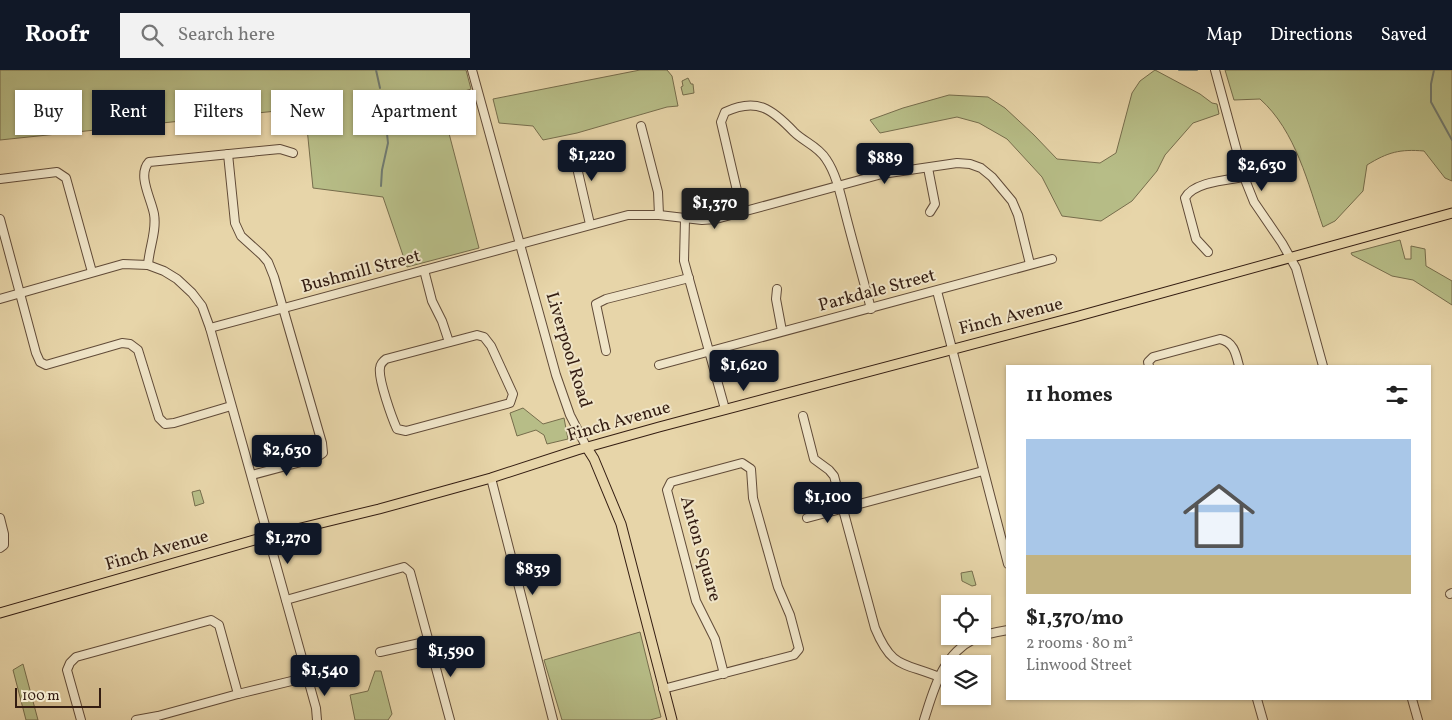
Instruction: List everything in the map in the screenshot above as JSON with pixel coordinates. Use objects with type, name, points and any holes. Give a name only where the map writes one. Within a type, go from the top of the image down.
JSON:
[{"type":"main road","name":"Finch Avenue","points":[[0,613],[268,536],[379,509],[491,478],[587,448],[725,409],[951,348],[1075,317],[1452,213]]},
{"type":"main road","name":"Liverpool Road","points":[[587,448],[594,459],[621,524],[672,720]]},
{"type":"street","name":"Liverpool Road","points":[[472,70],[556,375],[570,415],[587,448]]},
{"type":"street","points":[[1215,70],[1244,176],[1254,202],[1296,268],[1323,365]]},
{"type":"street","points":[[742,212],[721,122],[725,112],[737,106],[765,107],[777,114],[799,137],[814,146],[826,158],[833,171],[871,309]]},
{"type":"street","points":[[641,126],[658,192],[659,215]]},
{"type":"street","points":[[572,146],[590,224]]},
{"type":"street","points":[[148,265],[154,229],[154,215],[143,174],[144,167],[148,162],[280,149],[293,152]]},
{"type":"street","points":[[228,154],[235,223],[241,236],[268,262],[322,443],[323,453],[316,458],[252,475]]},
{"type":"street","name":"Bushmill Street","points":[[210,328],[628,214],[659,215],[702,220],[716,219],[882,174],[956,163],[970,164],[981,168],[992,177],[1012,201],[1018,215],[1030,264]]},
{"type":"street","points":[[928,168],[935,204],[930,212]]},
{"type":"street","points":[[0,179],[57,172],[66,178],[92,272]]},
{"type":"street","points":[[1208,252],[1196,239],[1185,198],[1188,192],[1198,186],[1244,176]]},
{"type":"street","points":[[0,219],[40,362],[46,365],[114,345],[130,344],[138,350],[159,418],[165,424],[232,406]]},
{"type":"street","points":[[685,219],[684,261],[725,409]]},
{"type":"street","name":"Parkdale Street","points":[[659,365],[1052,259]]},
{"type":"street","points":[[0,299],[123,264],[148,265],[164,271],[177,279],[202,306],[252,475],[308,677],[317,720]]},
{"type":"street","points":[[424,270],[432,301],[442,321],[449,342]]},
{"type":"street","points":[[606,351],[596,304],[606,299],[689,278]]},
{"type":"street","points":[[777,289],[776,299],[782,331]]},
{"type":"street","points":[[937,291],[1006,557]]},
{"type":"street","points":[[477,335],[484,337],[491,346],[514,394],[512,401],[507,404],[406,431],[397,429],[379,370],[382,363],[386,359],[449,342],[477,335]]},
{"type":"street","points":[[1149,365],[1148,362],[1153,357],[1220,340],[1227,340],[1235,349],[1239,365]]},
{"type":"street","points":[[803,416],[814,458],[834,476],[875,628],[882,645],[902,665],[938,677]]},
{"type":"street","name":"Anton Square","points":[[664,689],[724,674],[794,655],[799,649],[790,615],[778,587],[753,498],[751,469],[742,464],[672,482],[667,490],[696,601],[715,639],[724,674]]},
{"type":"street","points":[[807,518],[983,471]]},
{"type":"street","points":[[491,478],[554,720]]},
{"type":"street","points":[[0,518],[4,534],[4,545],[0,548]]},
{"type":"street","points":[[286,600],[404,567],[410,572],[450,720]]},
{"type":"street","points":[[81,720],[67,670],[70,663],[76,657],[212,620],[219,625],[238,694]]},
{"type":"street","points":[[924,720],[938,677],[952,654],[976,638],[1006,630]]},
{"type":"street","points":[[380,652],[429,641]]},
{"type":"street","points":[[136,720],[159,718],[238,694],[308,677]]},
{"type":"street","points":[[1257,700],[1263,720]]},
{"type":"street","points":[[1412,700],[1418,720]]},
{"type":"green space","points":[[0,70],[466,70],[471,89],[468,90],[353,90],[353,135],[449,135],[479,248],[407,267],[383,197],[313,188],[308,135],[343,135],[343,90],[271,90],[271,112],[261,113],[261,90],[175,90],[175,122],[165,123],[165,90],[92,90],[92,130],[82,131],[82,90],[15,90],[15,135],[48,135],[0,140]]},
{"type":"green space","points":[[640,70],[667,70],[672,76],[678,106],[667,107],[577,133],[543,140],[533,126],[499,123],[493,99]]},
{"type":"green space","points":[[1155,70],[1200,94],[1212,103],[1217,104],[1219,114],[1193,123],[1165,155],[1157,171],[1132,201],[1101,221],[1062,216],[1042,177],[1007,139],[979,123],[957,117],[880,133],[870,120],[949,95],[988,97],[1005,108],[1057,159],[1100,163],[1116,153],[1132,93],[1140,81]]},
{"type":"green space","points":[[1225,70],[1452,70],[1452,181],[1445,178],[1424,151],[1401,151],[1388,154],[1367,165],[1363,191],[1335,221],[1323,227],[1306,176],[1283,126],[1260,99],[1234,100]]},
{"type":"green space","points":[[688,78],[691,84],[693,84],[694,93],[683,95],[682,81]]},
{"type":"green space","points":[[1400,240],[1405,259],[1411,259],[1411,246],[1425,249],[1426,266],[1452,281],[1452,305],[1413,280],[1392,276],[1351,253]]},
{"type":"green space","points":[[523,408],[543,424],[564,418],[568,439],[547,444],[544,435],[536,430],[517,436],[510,413]]},
{"type":"green space","points":[[200,490],[204,503],[195,506],[192,492]]},
{"type":"green space","points":[[972,571],[976,585],[972,586],[962,581],[961,573]]},
{"type":"green space","points":[[640,632],[661,717],[650,720],[562,720],[544,660]]},
{"type":"green space","points":[[23,664],[38,720],[26,720],[13,670]]},
{"type":"green space","points":[[375,671],[381,671],[392,714],[388,720],[355,720],[350,695],[368,691]]},
{"type":"waterway","points":[[376,70],[380,88]]},
{"type":"waterway","points":[[1179,70],[1197,70]]},
{"type":"waterway","points":[[1434,70],[1431,84],[1431,102],[1452,140]]},
{"type":"waterway","points":[[381,186],[382,170],[388,143],[387,135]]}]
